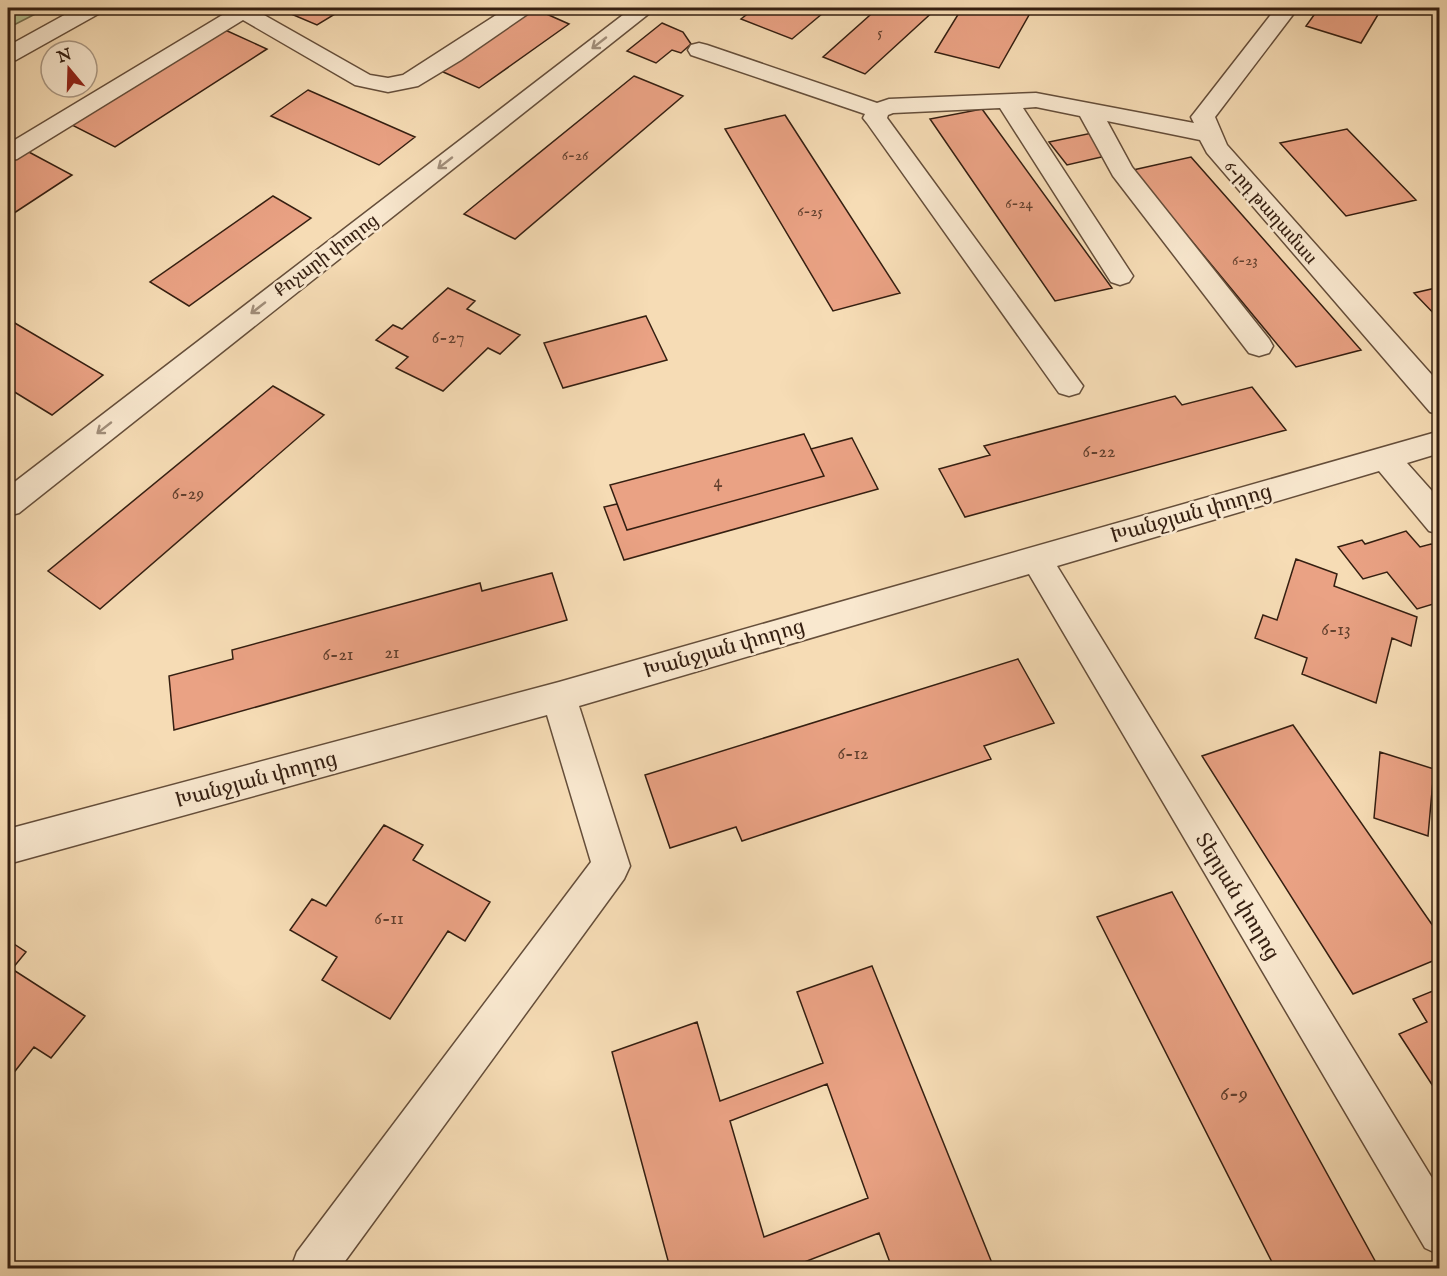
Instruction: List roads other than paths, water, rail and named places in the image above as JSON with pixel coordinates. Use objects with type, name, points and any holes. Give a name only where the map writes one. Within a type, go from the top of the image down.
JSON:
[{"type":"street","points":[[8,55],[93,8]]},
{"type":"street","points":[[8,154],[245,9],[363,80],[388,85],[410,81],[453,56],[521,8]]},
{"type":"street","name":"Քոչարի փողոց","points":[[8,504],[645,8]]},
{"type":"street","points":[[1210,134],[1203,117],[1287,8]]},
{"type":"street","points":[[699,50],[878,111],[890,106],[1036,100],[1210,134]]},
{"type":"street","points":[[1007,101],[1120,276]]},
{"type":"street","points":[[1089,110],[1122,170],[1259,346]]},
{"type":"street","points":[[878,111],[875,118],[1069,386]]},
{"type":"street","name":"6-րդ թաղամաս","points":[[1210,134],[1216,148],[1440,404]]},
{"type":"street","name":"Խանջյան փողոց","points":[[8,848],[559,697],[1440,442]]},
{"type":"street","points":[[1385,457],[1440,522]]},
{"type":"street","name":"Տերյան փողոց","points":[[1036,558],[1440,1233]]},
{"type":"street","points":[[313,1269],[611,866],[559,697]]}]
